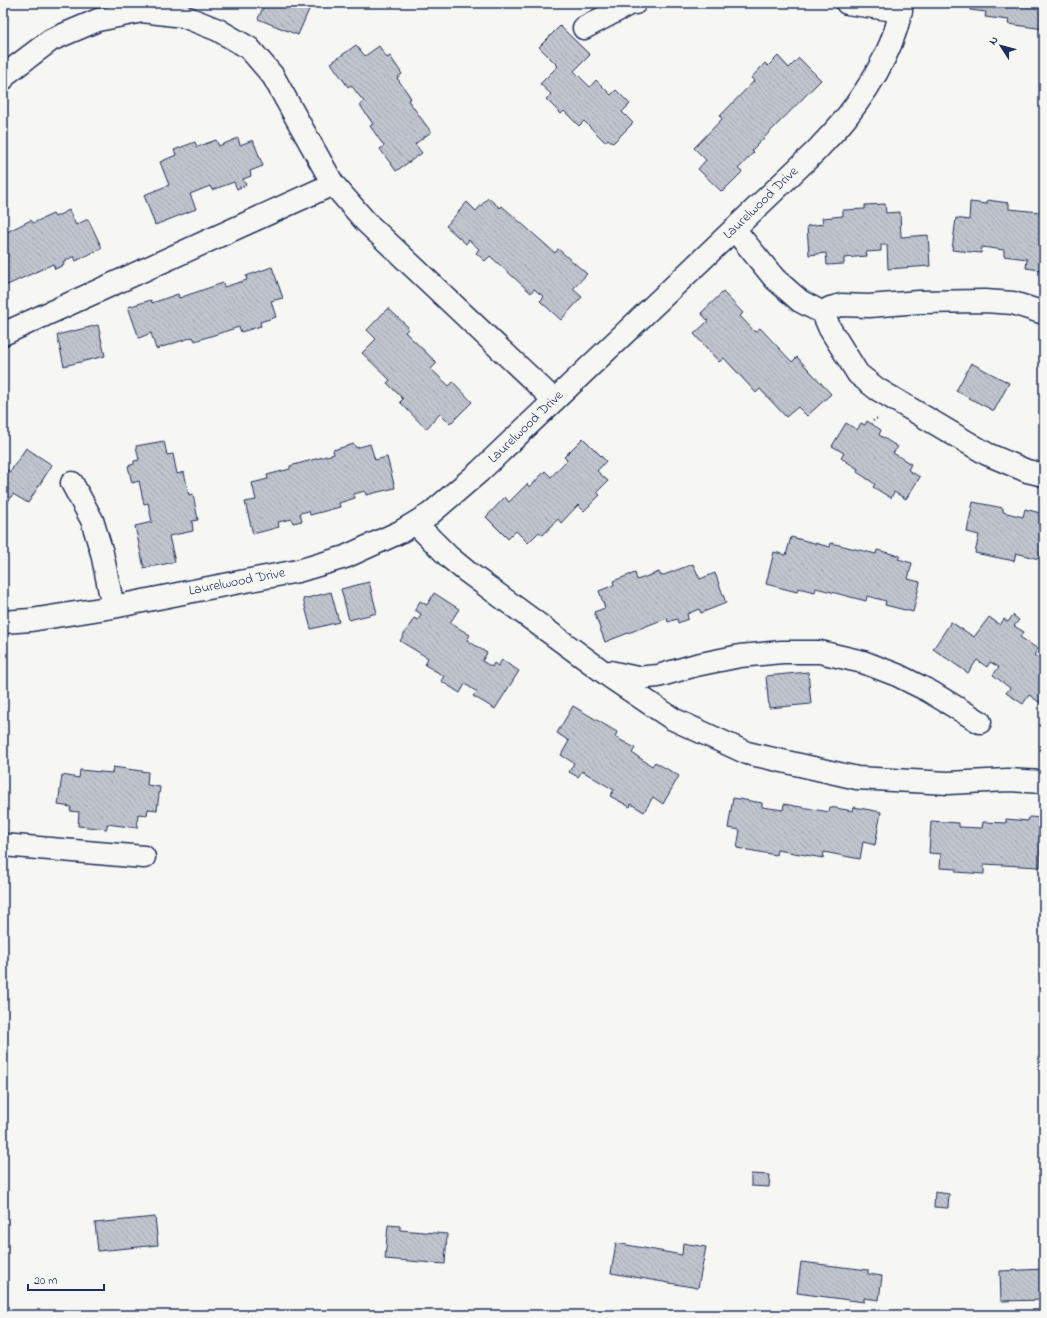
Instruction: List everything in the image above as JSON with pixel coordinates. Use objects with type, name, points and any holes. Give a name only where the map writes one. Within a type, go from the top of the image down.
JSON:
[{"type":"street","points":[[584,28],[629,4],[635,3]]},
{"type":"street","points":[[847,3],[902,7]]},
{"type":"street","name":"Laurelwood Drive","points":[[3,622],[31,620],[113,607],[298,571],[345,556],[400,532],[430,514],[454,495],[816,151],[845,119],[869,86],[889,49],[902,7]]},
{"type":"street","points":[[3,78],[6,74],[51,40],[98,20],[142,11],[183,16],[218,30],[249,48],[273,76],[333,184],[371,227],[554,400]]},
{"type":"street","points":[[3,334],[333,184]]},
{"type":"street","points":[[734,229],[775,279],[800,301],[823,313],[830,329],[858,374],[877,389],[987,454],[1027,471],[1044,475]]},
{"type":"street","points":[[823,313],[830,308],[841,305],[868,306],[919,302],[985,301],[1013,303],[1044,313]]},
{"type":"street","points":[[72,483],[92,520],[102,552],[113,607]]},
{"type":"street","points":[[415,523],[449,557],[466,571],[601,670],[673,720],[747,753],[856,778],[948,783],[1008,780],[1044,782]]},
{"type":"street","points":[[601,670],[637,678],[658,676],[696,665],[740,656],[782,652],[820,652],[863,662],[897,675],[929,691],[980,722]]},
{"type":"street","points":[[3,845],[144,857]]},
{"type":"building","points":[[265,3],[306,3],[311,5],[298,35],[258,19]]},
{"type":"building","points":[[971,3],[1044,3],[1044,29],[1008,24],[1009,20],[985,17],[986,12],[970,10]]},
{"type":"building","points":[[560,26],[590,55],[574,71],[590,87],[596,80],[611,95],[616,90],[630,104],[622,112],[633,123],[613,143],[608,139],[605,142],[584,121],[579,126],[564,111],[561,114],[546,99],[551,94],[540,84],[558,66],[539,47]]},
{"type":"building","points":[[356,45],[365,56],[379,46],[387,58],[390,56],[402,74],[397,78],[411,98],[408,100],[431,132],[415,144],[422,153],[396,171],[380,149],[384,146],[370,126],[373,124],[360,105],[364,102],[351,85],[348,87],[331,63]]},
{"type":"building","points":[[778,56],[789,68],[799,58],[821,80],[752,150],[754,152],[738,169],[742,172],[722,192],[698,169],[706,160],[694,148],[722,119],[720,116],[754,81],[751,78],[765,63],[768,66]]},
{"type":"building","points":[[238,138],[240,145],[253,140],[263,166],[250,171],[251,176],[243,179],[246,185],[237,189],[234,182],[212,190],[210,186],[190,194],[196,209],[155,225],[144,195],[169,185],[160,162],[176,155],[174,150],[195,142],[197,147],[216,140],[219,146]]},
{"type":"building","points":[[488,198],[500,208],[502,206],[555,253],[558,249],[587,274],[573,289],[582,297],[561,320],[540,301],[544,297],[534,289],[531,293],[490,256],[485,261],[476,253],[479,249],[469,240],[466,244],[446,226],[467,202],[476,211]]},
{"type":"building","points":[[987,200],[1009,203],[1009,209],[1040,212],[1041,207],[1044,207],[1044,265],[1041,264],[1040,270],[1026,268],[1027,259],[1004,256],[1004,250],[982,247],[981,253],[952,250],[956,218],[969,220],[970,202],[987,204]]},
{"type":"building","points":[[885,204],[886,213],[900,212],[901,237],[928,235],[930,266],[888,269],[887,245],[881,245],[881,251],[866,252],[867,256],[844,258],[844,264],[827,265],[826,253],[809,255],[807,226],[823,224],[822,218],[843,216],[843,210],[865,209],[865,205]]},
{"type":"building","points":[[69,210],[76,225],[88,219],[102,248],[76,261],[74,256],[63,262],[64,265],[55,269],[53,264],[3,287],[3,234],[31,220],[33,223],[53,214],[55,217]]},
{"type":"building","points":[[272,267],[283,298],[271,301],[276,317],[260,322],[261,326],[241,332],[239,327],[195,341],[193,337],[156,349],[151,333],[139,338],[128,307],[151,300],[152,303],[178,294],[179,298],[223,283],[224,287],[247,280],[246,276]]},
{"type":"building","points":[[723,292],[743,313],[740,316],[755,332],[760,328],[792,362],[797,357],[831,394],[807,416],[798,407],[786,417],[760,389],[756,393],[724,358],[719,362],[694,334],[708,321],[701,313]]},
{"type":"building","points":[[388,308],[409,328],[405,332],[437,363],[431,369],[449,386],[453,382],[472,402],[450,424],[440,414],[426,429],[400,402],[403,399],[387,383],[390,380],[362,353],[376,339],[367,330]]},
{"type":"building","points":[[98,325],[105,356],[64,366],[57,335]]},
{"type":"building","points":[[971,363],[1009,383],[994,411],[956,391]]},
{"type":"building","points":[[867,421],[881,430],[879,435],[898,447],[893,453],[911,464],[908,470],[920,477],[906,499],[894,492],[891,498],[873,487],[875,484],[857,472],[858,469],[841,458],[844,453],[832,446],[846,423],[857,430],[861,423],[865,425]]},
{"type":"building","points":[[583,438],[606,461],[597,471],[608,481],[597,492],[600,495],[584,511],[578,505],[561,523],[558,519],[543,535],[539,532],[528,543],[516,531],[508,539],[486,517],[505,497],[509,502],[527,484],[530,487],[545,471],[551,477],[567,460],[564,457]]},
{"type":"building","points":[[164,441],[167,455],[173,454],[177,474],[184,472],[189,495],[193,494],[198,520],[192,521],[193,531],[169,536],[175,562],[144,568],[135,526],[152,522],[148,503],[144,504],[139,481],[132,483],[128,466],[134,464],[134,461],[139,460],[136,446]]},
{"type":"building","points":[[354,444],[356,448],[370,444],[375,460],[387,457],[395,488],[366,495],[365,491],[354,494],[355,498],[339,503],[340,507],[310,515],[309,511],[300,513],[302,521],[293,523],[292,519],[278,522],[279,527],[253,534],[245,502],[256,500],[252,483],[268,479],[267,475],[290,469],[290,466],[334,454],[333,450]]},
{"type":"building","points":[[26,448],[52,465],[28,503],[13,494],[3,509],[3,467],[10,472]]},
{"type":"building","points":[[973,502],[1003,508],[1003,512],[1023,517],[1025,509],[1044,514],[1044,552],[1041,551],[1039,559],[1016,553],[1014,561],[975,553],[979,535],[967,532]]},
{"type":"building","points":[[3,509],[8,512],[3,520]]},
{"type":"building","points":[[791,537],[830,547],[831,543],[876,554],[877,550],[900,556],[898,559],[912,563],[908,579],[920,582],[913,612],[885,605],[886,601],[867,596],[866,601],[816,588],[815,592],[798,588],[797,592],[766,584],[774,552],[786,555]]},
{"type":"building","points":[[693,564],[700,579],[715,573],[726,603],[701,613],[699,609],[687,614],[688,619],[678,623],[677,619],[668,622],[667,618],[605,642],[594,612],[605,608],[599,591],[614,585],[613,581],[635,573],[637,580],[659,572],[661,576]]},
{"type":"building","points":[[369,582],[377,613],[349,620],[341,589]]},
{"type":"building","points":[[331,592],[339,622],[311,629],[303,599]]},
{"type":"building","points":[[434,593],[459,609],[450,623],[470,635],[467,640],[487,653],[482,661],[492,667],[494,663],[498,666],[502,660],[519,671],[495,709],[473,696],[477,692],[465,684],[460,693],[441,681],[444,676],[425,665],[428,658],[400,641],[414,618],[418,620],[421,614],[415,610],[420,601],[427,605]]},
{"type":"building","points":[[1013,615],[1019,620],[1014,626],[1024,632],[1020,637],[1038,649],[1034,655],[1040,659],[1044,654],[1044,701],[1042,704],[1029,695],[1023,704],[1006,693],[1010,688],[993,675],[999,667],[990,662],[987,667],[977,660],[968,673],[933,649],[951,622],[974,637],[989,617],[1000,625],[1004,619],[1008,622]]},
{"type":"building","points":[[808,672],[811,704],[769,708],[766,676]]},
{"type":"building","points":[[573,706],[617,732],[615,737],[635,748],[632,753],[652,766],[655,762],[679,776],[663,804],[653,797],[644,812],[631,804],[630,807],[610,796],[614,790],[582,771],[578,777],[569,772],[574,763],[561,755],[569,741],[557,733]]},
{"type":"building","points":[[113,767],[148,772],[147,785],[160,787],[157,810],[148,809],[147,815],[138,814],[137,828],[107,824],[107,829],[78,826],[79,812],[70,811],[71,807],[58,805],[62,775],[79,778],[80,770],[112,773]]},
{"type":"building","points":[[733,798],[762,803],[762,807],[783,810],[784,804],[829,812],[830,807],[853,811],[854,807],[881,812],[875,845],[863,842],[860,859],[824,852],[823,858],[777,850],[776,855],[737,848],[740,830],[728,828]]},
{"type":"building","points":[[1029,817],[1044,818],[1044,850],[1041,850],[1040,867],[984,864],[984,874],[956,872],[956,869],[940,868],[941,854],[929,853],[931,821],[959,823],[959,827],[982,828],[983,822],[1006,823],[1006,819],[1028,821]]},
{"type":"building","points":[[751,1174],[770,1175],[769,1187],[751,1186]]},
{"type":"building","points":[[935,1192],[949,1194],[948,1208],[934,1207]]},
{"type":"building","points":[[155,1217],[158,1245],[98,1251],[95,1223]]},
{"type":"building","points":[[388,1225],[400,1226],[400,1230],[447,1234],[445,1264],[385,1259]]},
{"type":"building","points":[[616,1243],[682,1255],[683,1243],[706,1247],[698,1288],[611,1273]]},
{"type":"building","points":[[801,1262],[868,1270],[868,1274],[882,1276],[879,1300],[864,1298],[864,1302],[797,1293]]},
{"type":"building","points":[[1044,1269],[1044,1300],[1001,1301],[1000,1271]]}]
